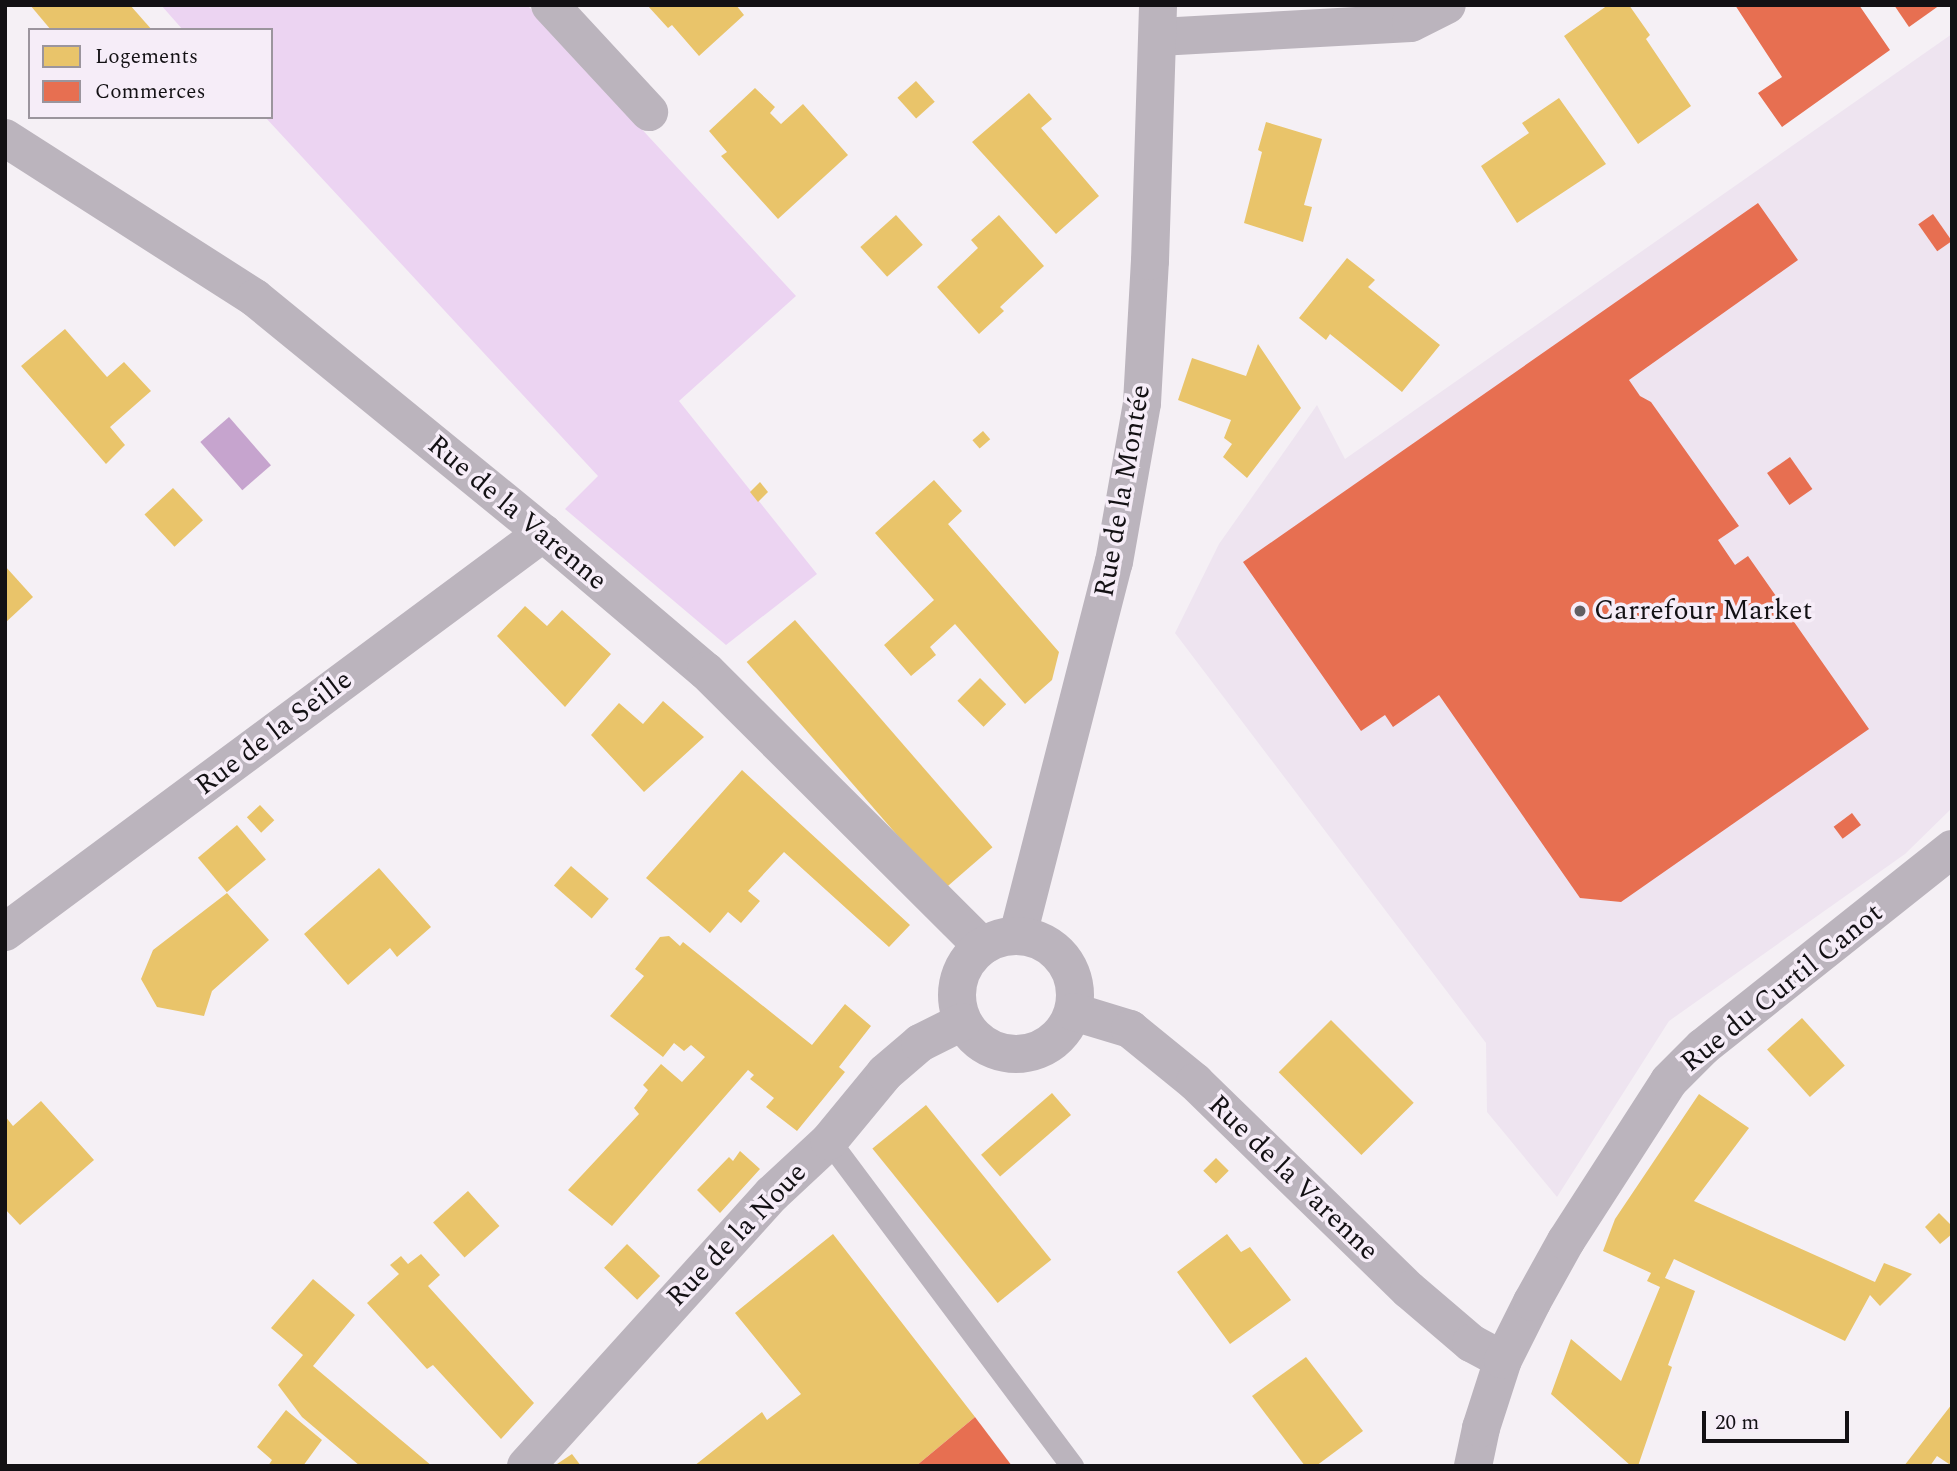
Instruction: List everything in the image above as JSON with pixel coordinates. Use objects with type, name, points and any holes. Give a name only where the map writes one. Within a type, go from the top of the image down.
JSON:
[{"type":"street","points":[[550,5],[649,112]]},
{"type":"street","name":"Rue de la Montée","points":[[1018,935],[1114,562],[1142,403],[1158,21],[1411,23],[1447,5]]},
{"type":"street","name":"Rue de la Varenne","points":[[5,138],[255,298],[543,533],[706,671],[982,946]]},
{"type":"street","name":"Rue de la Seille","points":[[5,932],[543,533]]},
{"type":"street","name":"Rue du Curtil Canot","points":[[1473,1466],[1480,1428],[1503,1360],[1566,1241],[1669,1081],[1703,1047],[1948,858]]},
{"type":"street","points":[[1018,935],[1036,939],[1052,947],[1064,960],[1073,976],[1074,1012],[1066,1028],[1054,1042],[1039,1051],[1021,1055],[1003,1054],[987,1048],[962,1022],[957,989],[961,972],[982,946],[1006,936],[1018,935]]},
{"type":"street","name":"Rue de la Varenne","points":[[1074,1012],[1130,1029],[1195,1082],[1409,1290],[1471,1343],[1503,1360]]},
{"type":"street","name":"Rue de la Noue","points":[[526,1466],[772,1194],[829,1141],[885,1073],[920,1043],[962,1022]]},
{"type":"lane","points":[[829,1141],[1072,1466]]},
{"type":"shaded area","points":[[161,5],[527,5],[796,296],[679,401],[817,574],[726,645],[565,509],[598,476],[267,119],[273,119],[273,28],[181,28]]},
{"type":"shaded area","points":[[1952,34],[1952,808],[1905,854],[1669,1021],[1557,1197],[1487,1112],[1486,1043],[1175,633],[1219,544],[1317,405],[1345,459]]},
{"type":"shaded area","points":[[229,417],[271,465],[242,490],[200,442]]},
{"type":"building: Logements","points":[[30,5],[130,5],[150,28],[49,28]]},
{"type":"building: Logements","points":[[647,5],[736,5],[744,15],[699,56],[672,25],[668,28]]},
{"type":"building: Logements","points":[[1608,5],[1629,5],[1650,35],[1646,39],[1691,106],[1638,144],[1564,36]]},
{"type":"building: Logements","points":[[916,81],[935,102],[916,119],[897,98]]},
{"type":"building: Logements","points":[[755,88],[775,107],[770,113],[781,124],[803,104],[848,155],[778,219],[721,156],[727,152],[709,131]]},
{"type":"building: Logements","points":[[1029,93],[1052,119],[1041,128],[1099,196],[1056,234],[972,142]]},
{"type":"building: Logements","points":[[1559,98],[1606,164],[1517,223],[1481,166],[1529,133],[1522,123]]},
{"type":"building: Logements","points":[[1266,122],[1322,139],[1304,205],[1312,207],[1303,242],[1244,223],[1262,152],[1258,150]]},
{"type":"building: Logements","points":[[896,215],[923,245],[887,277],[860,247]]},
{"type":"building: Logements","points":[[999,215],[1044,266],[1000,307],[1004,311],[979,334],[937,287],[978,248],[971,240]]},
{"type":"building: Logements","points":[[1347,258],[1375,280],[1368,287],[1440,345],[1402,392],[1330,334],[1326,340],[1299,318]]},
{"type":"building: Logements","points":[[65,329],[107,377],[124,362],[151,391],[110,427],[125,445],[106,464],[21,366]]},
{"type":"building: Logements","points":[[1258,344],[1301,408],[1247,478],[1223,457],[1232,444],[1224,438],[1231,420],[1178,400],[1192,358],[1246,376]]},
{"type":"building: Logements","points":[[983,431],[990,439],[980,448],[972,440]]},
{"type":"building: Logements","points":[[934,480],[962,511],[948,524],[1059,652],[1052,680],[1025,704],[955,624],[930,647],[936,655],[911,676],[884,645],[934,600],[875,533]]},
{"type":"building: Logements","points":[[760,482],[768,492],[758,502],[750,492]]},
{"type":"building: Logements","points":[[173,488],[203,520],[174,547],[144,515]]},
{"type":"building: Logements","points":[[5,566],[33,597],[5,623]]},
{"type":"building: Logements","points":[[525,606],[547,626],[562,610],[611,654],[565,707],[497,636]]},
{"type":"building: Logements","points":[[795,620],[992,847],[944,889],[747,662]]},
{"type":"building: Logements","points":[[980,678],[1006,704],[984,727],[957,701]]},
{"type":"building: Logements","points":[[663,701],[704,737],[644,792],[591,735],[619,703],[643,724]]},
{"type":"building: Logements","points":[[742,770],[910,925],[889,947],[784,852],[748,891],[760,901],[741,923],[728,912],[710,933],[646,878]]},
{"type":"building: Logements","points":[[260,805],[274,820],[261,833],[247,817]]},
{"type":"building: Logements","points":[[237,825],[266,859],[227,892],[198,858]]},
{"type":"building: Logements","points":[[571,866],[609,899],[592,918],[554,886]]},
{"type":"building: Logements","points":[[379,868],[431,927],[397,957],[390,948],[348,985],[304,934]]},
{"type":"building: Logements","points":[[227,893],[269,940],[212,991],[204,1016],[157,1007],[141,979],[153,950]]},
{"type":"building: Logements","points":[[669,936],[680,946],[683,942],[812,1045],[845,1004],[871,1026],[839,1067],[845,1072],[797,1131],[766,1107],[774,1098],[750,1079],[754,1075],[748,1070],[612,1226],[568,1190],[639,1114],[634,1108],[648,1090],[643,1085],[661,1064],[682,1082],[705,1057],[691,1045],[684,1051],[674,1043],[663,1057],[610,1016],[644,976],[635,969],[660,937]]},
{"type":"building: Logements","points":[[1802,1018],[1845,1066],[1810,1097],[1767,1049]]},
{"type":"building: Logements","points":[[1331,1020],[1414,1103],[1361,1155],[1279,1072]]},
{"type":"building: Logements","points":[[1052,1093],[1071,1115],[1000,1177],[981,1155]]},
{"type":"building: Logements","points":[[1699,1094],[1749,1128],[1694,1201],[1875,1282],[1884,1263],[1912,1274],[1880,1306],[1870,1295],[1845,1341],[1674,1259],[1665,1278],[1695,1291],[1668,1365],[1672,1367],[1638,1466],[1631,1466],[1551,1394],[1571,1339],[1621,1381],[1660,1287],[1647,1281],[1651,1273],[1603,1251],[1615,1219]]},
{"type":"building: Logements","points":[[41,1101],[94,1160],[20,1225],[5,1209],[5,1116],[13,1126]]},
{"type":"building: Logements","points":[[926,1105],[1051,1260],[998,1303],[872,1148]]},
{"type":"building: Logements","points":[[740,1151],[760,1169],[720,1213],[697,1190],[729,1157],[733,1161]]},
{"type":"building: Logements","points":[[1216,1158],[1229,1171],[1216,1183],[1203,1171]]},
{"type":"building: Logements","points":[[468,1191],[499,1226],[465,1257],[433,1222]]},
{"type":"building: Logements","points":[[1939,1213],[1952,1226],[1952,1234],[1940,1244],[1925,1227]]},
{"type":"building: Logements","points":[[833,1234],[975,1417],[916,1466],[694,1466],[762,1412],[767,1420],[801,1394],[735,1313]]},
{"type":"building: Logements","points":[[1227,1234],[1241,1252],[1250,1247],[1291,1300],[1230,1344],[1177,1272]]},
{"type":"building: Logements","points":[[627,1244],[660,1276],[637,1300],[604,1268]]},
{"type":"building: Logements","points":[[421,1254],[440,1275],[428,1286],[534,1403],[501,1439],[433,1365],[427,1369],[367,1303],[399,1274],[390,1265],[401,1256],[408,1264]]},
{"type":"building: Logements","points":[[313,1279],[355,1315],[313,1366],[432,1466],[360,1466],[302,1417],[278,1385],[303,1355],[271,1328]]},
{"type":"building: Logements","points":[[1306,1357],[1363,1431],[1316,1466],[1305,1466],[1252,1396]]},
{"type":"building: Logements","points":[[1952,1404],[1952,1466],[1937,1456],[1930,1466],[1904,1466]]},
{"type":"building: Logements","points":[[286,1410],[322,1440],[303,1466],[268,1466],[272,1460],[257,1447]]},
{"type":"building: Logements","points":[[572,1454],[581,1466],[554,1466]]},
{"type":"building: Commerces","points":[[1735,5],[1859,5],[1890,50],[1782,127],[1758,93],[1782,77]]},
{"type":"building: Commerces","points":[[1894,5],[1940,5],[1909,27]]},
{"type":"building: Commerces","points":[[1758,203],[1798,260],[1629,380],[1640,396],[1651,402],[1739,526],[1718,540],[1735,565],[1748,556],[1869,729],[1621,902],[1580,898],[1439,695],[1393,727],[1385,715],[1361,731],[1243,562]]},
{"type":"building: Commerces","points":[[1933,214],[1952,241],[1937,251],[1918,224]]},
{"type":"building: Commerces","points":[[1790,457],[1812,489],[1789,505],[1767,473]]},
{"type":"building: Commerces","points":[[1852,813],[1861,825],[1843,839],[1834,827]]},
{"type":"building: Commerces","points":[[975,1417],[1012,1466],[916,1466]]},
{"type":"place","name":"Carrefour Market","points":[[1580,611]]}]
